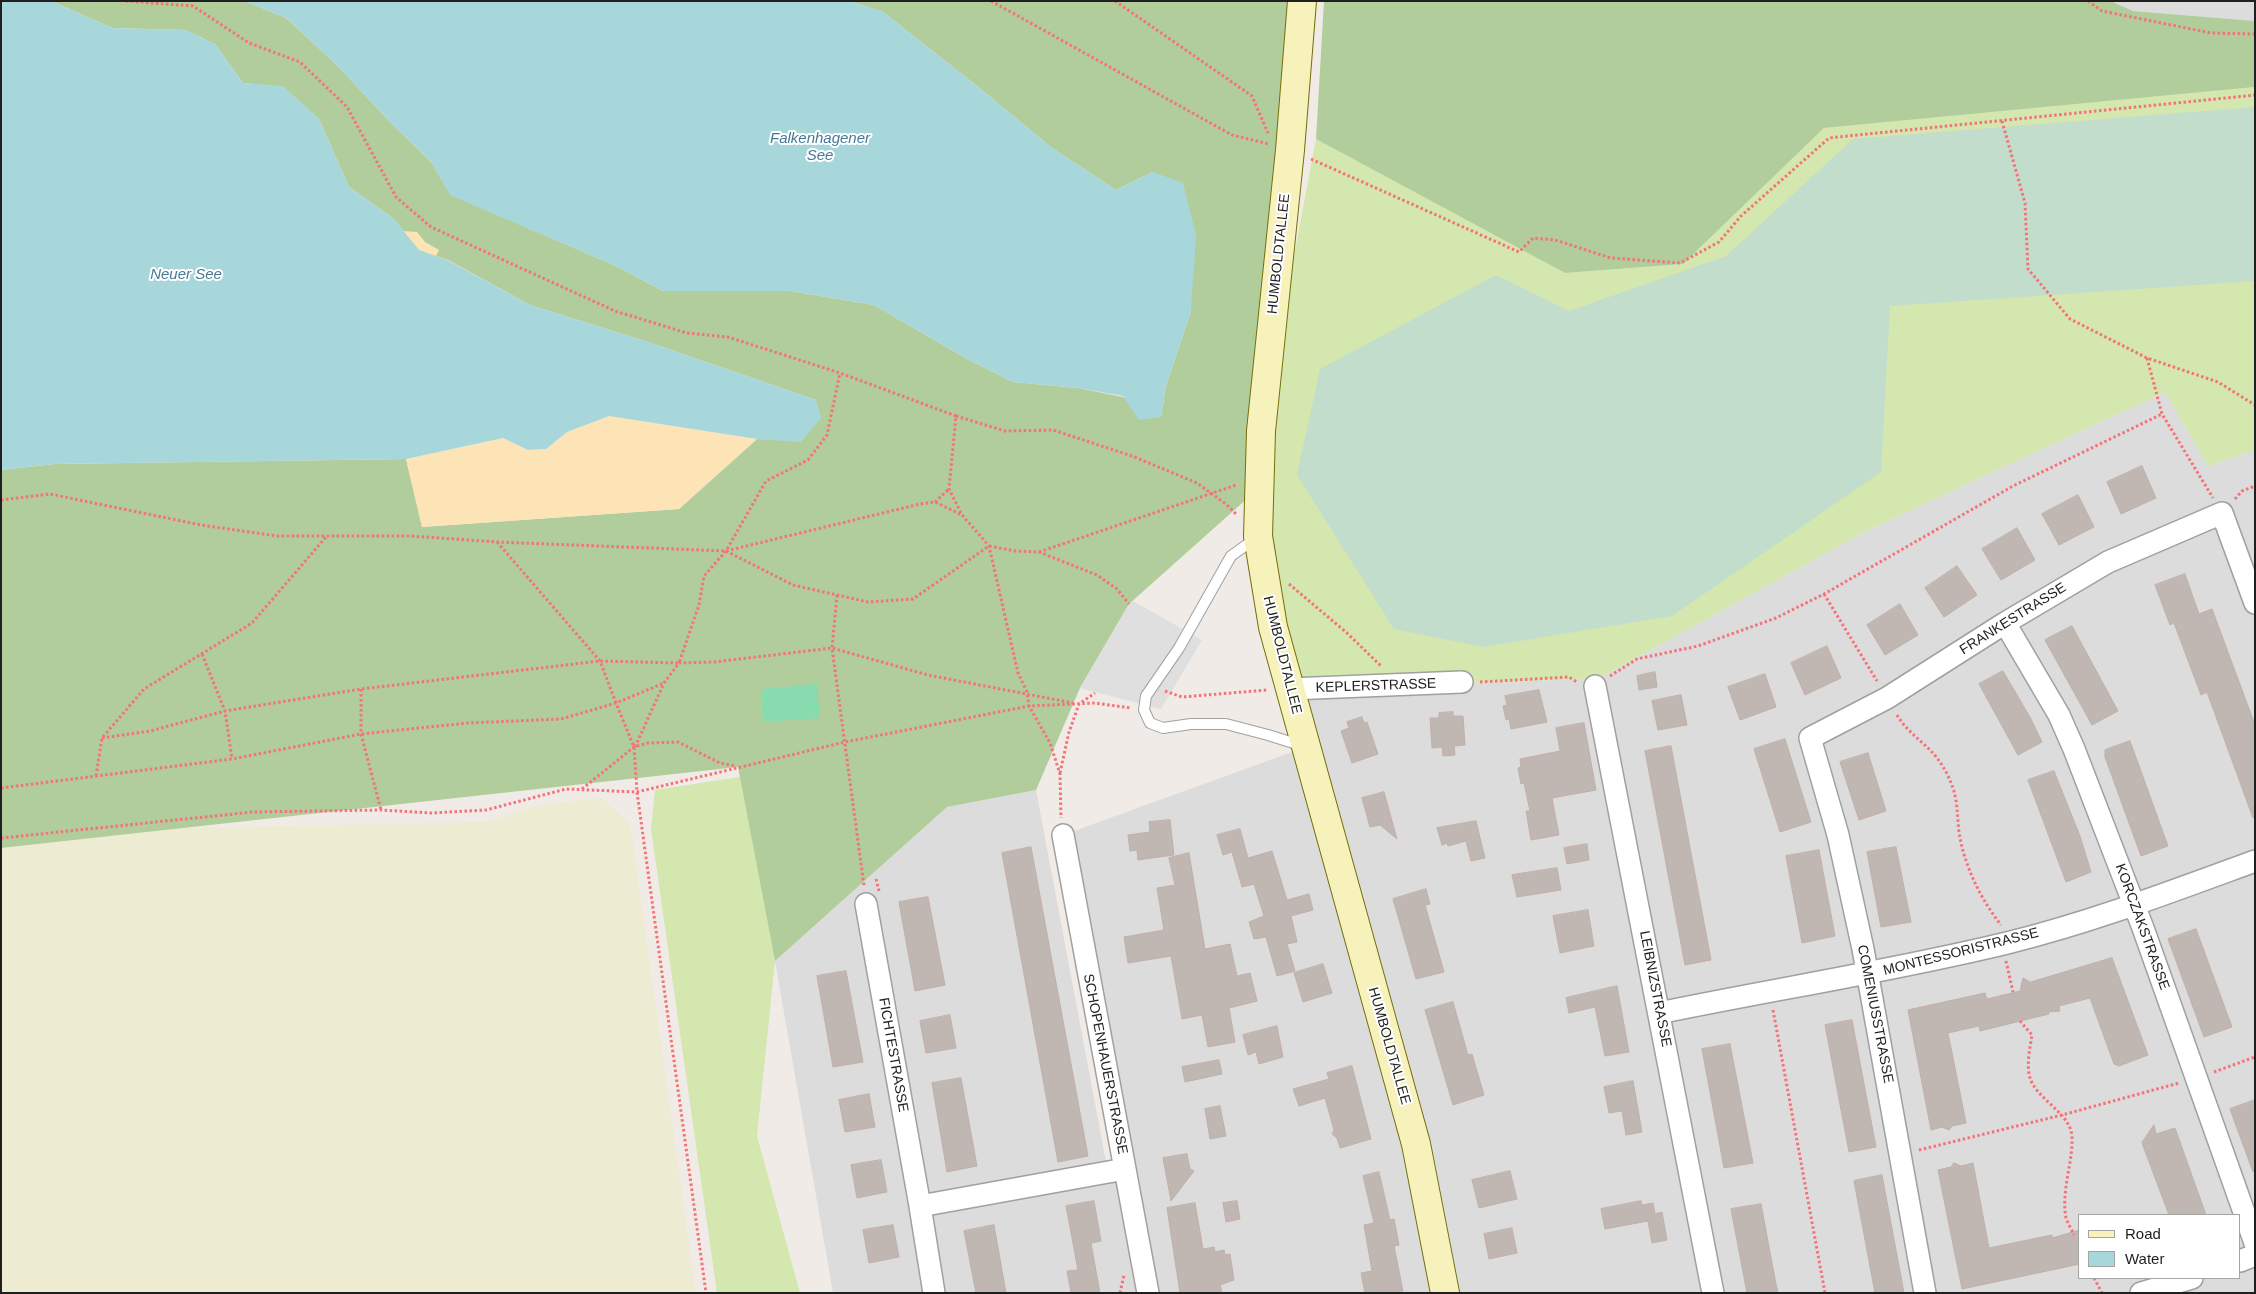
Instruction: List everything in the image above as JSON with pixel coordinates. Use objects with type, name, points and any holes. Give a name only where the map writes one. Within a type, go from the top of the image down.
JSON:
[{"type":"street","name":"HUMBOLDTALLEE","points":[[1302,1],[1290,150],[1261,431],[1258,536],[1273,627],[1416,1144],[1445,1293]]},
{"type":"street","points":[[2222,513],[2255,603]]},
{"type":"street","name":"FRANKESTRASSE","points":[[1810,738],[1887,698],[2005,623],[2108,562],[2222,513]]},
{"type":"street","name":"KORCZAKSTRASSE","points":[[2005,623],[2059,715],[2074,749],[2134,905],[2255,1243]]},
{"type":"street","name":"KEPLERSTRASSE","points":[[1290,689],[1402,686],[1462,682]]},
{"type":"street","name":"LEIBNIZSTRASSE","points":[[1595,686],[1713,1293]]},
{"type":"street","name":"COMENIUSSTRASSE","points":[[1810,738],[1838,835],[1868,974],[1902,1155],[1925,1293]]},
{"type":"street","name":"SCHOPENHAUERSTRASSE","points":[[1062,836],[1148,1293]]},
{"type":"street","name":"MONTESSORISTRASSE","points":[[1659,1013],[1868,974],[2009,942],[2134,905],[2255,861]]},
{"type":"street","name":"FICHTESTRASSE","points":[[866,904],[934,1293]]},
{"type":"street","points":[[920,1206],[1125,1169]]},
{"type":"street","points":[[2241,1261],[2255,1255]]},
{"type":"street","points":[[2141,1293],[2189,1279]]},
{"type":"lane","points":[[1258,536],[1231,556],[1178,648],[1146,696],[1144,710],[1150,723],[1163,728],[1191,724],[1226,724],[1306,747]]},
{"type":"path","points":[[126,1],[193,6],[249,43],[300,62],[347,106],[396,196],[431,227],[615,311],[687,333],[728,337],[840,373],[956,416],[1005,431],[1053,430],[1132,456],[1197,484],[1226,504],[1258,536]]},
{"type":"path","points":[[991,1],[1232,135],[1274,146],[1252,96],[1115,1]]},
{"type":"path","points":[[2088,1],[2102,11],[2211,33],[2255,34]]},
{"type":"path","points":[[1290,150],[1519,252],[1533,238],[1555,240],[1612,258],[1680,263],[1719,242],[1741,216],[1829,138],[2255,95]]},
{"type":"path","points":[[2002,121],[2025,203],[2028,269],[2070,319],[2147,358],[2218,382],[2255,405]]},
{"type":"path","points":[[2147,358],[2162,414],[2222,513],[2242,491],[2255,486]]},
{"type":"path","points":[[634,747],[664,683],[679,663],[699,605],[704,576],[726,551],[766,481],[808,460],[827,434],[840,373]]},
{"type":"path","points":[[1462,682],[1569,677],[1580,684],[1595,686],[1637,659],[1698,646],[1776,618],[1824,594],[2013,486],[2162,414]]},
{"type":"path","points":[[956,416],[949,489],[962,515],[989,546],[1018,673],[1027,692],[1029,706],[1050,743],[1060,774]]},
{"type":"path","points":[[1039,552],[1228,489],[1244,481]]},
{"type":"path","points":[[935,502],[949,489]]},
{"type":"path","points":[[1,500],[50,494],[201,525],[278,536],[411,536],[497,542],[726,551],[920,504],[935,502],[962,515]]},
{"type":"path","points":[[96,776],[102,738],[144,689],[252,623],[326,536]]},
{"type":"path","points":[[497,542],[600,661],[634,747],[637,792],[706,1293]]},
{"type":"path","points":[[726,551],[793,585],[868,602],[913,599],[989,546],[1015,551],[1039,552],[1097,575],[1117,589],[1129,604]]},
{"type":"path","points":[[1288,584],[1347,632],[1402,686]]},
{"type":"path","points":[[1824,594],[1900,720],[1932,752],[1951,782],[1956,797],[1959,830],[1965,861],[1971,876],[1997,920]]},
{"type":"path","points":[[837,595],[832,648],[866,904]]},
{"type":"path","points":[[102,738],[150,731],[225,711],[360,689],[600,661],[714,662],[832,648],[928,675],[1027,692],[1079,704]]},
{"type":"path","points":[[202,654],[225,711],[232,759]]},
{"type":"path","points":[[1,788],[232,759],[361,734],[468,724],[561,719],[616,704],[664,683]]},
{"type":"path","points":[[1152,687],[1182,697],[1290,689]]},
{"type":"path","points":[[360,689],[361,734],[380,810]]},
{"type":"path","points":[[1062,836],[1060,774],[1069,732],[1079,704],[1095,693]]},
{"type":"path","points":[[1,838],[253,812],[380,810],[431,813],[486,810],[566,789],[637,792],[845,742],[1029,706],[1095,703],[1144,710]]},
{"type":"path","points":[[581,789],[634,747],[648,743],[678,742],[720,764],[738,767]]},
{"type":"path","points":[[1771,992],[1825,1293]]},
{"type":"path","points":[[2020,1021],[2032,1035],[2029,1063],[2030,1078],[2038,1092],[2062,1115],[2072,1135],[2066,1191],[2066,1219],[2074,1235]]},
{"type":"path","points":[[1902,1155],[2062,1115],[2196,1078],[2255,1057]]},
{"type":"path","points":[[2095,1279],[2102,1293]]},
{"type":"shaded area","points":[[2112,1],[2255,1],[2255,21],[2133,11]]},
{"type":"shaded area","points":[[2165,392],[2208,466],[2255,450],[2255,1293],[1714,1293],[1601,677],[1870,529]]},
{"type":"shaded area","points":[[1133,601],[1202,640],[1161,709],[1080,688],[1129,604]]},
{"type":"shaded area","points":[[1589,679],[1709,1293],[1148,1293],[1063,835],[1306,747],[1290,689]]},
{"type":"shaded area","points":[[1036,790],[1106,1162],[1025,1178],[1029,1198],[1116,1182],[1136,1293],[833,1293],[775,961],[947,807]]},
{"type":"shaded area","points":[[601,798],[630,823],[696,1293],[1,1293],[1,848],[181,828],[486,822],[538,805]]},
{"type":"green space","points":[[51,1],[245,1],[286,18],[337,65],[388,120],[431,162],[451,195],[614,265],[663,291],[791,291],[874,305],[969,360],[1013,382],[1078,388],[1123,397],[1161,417],[1166,386],[1191,311],[1153,172],[1116,190],[1052,148],[883,12],[849,1],[1302,1],[1259,488],[1129,604],[1080,688],[1036,790],[947,807],[775,961],[738,767],[1,848],[1,470],[54,464],[406,459],[422,527],[679,509],[757,439],[801,441],[816,400],[648,342],[530,305],[448,260],[419,250],[393,218],[349,187],[319,119],[283,87],[243,83],[215,44],[185,30],[112,28]]},
{"type":"green space","points":[[1324,1],[2111,1],[2133,11],[2255,21],[2255,87],[1824,128],[1683,264],[1565,273],[1316,139]]},
{"type":"green space","points":[[2255,87],[2255,450],[2208,466],[2165,392],[1870,529],[1601,677],[1589,679],[1290,689],[1273,627],[1261,431],[1316,139],[1565,273],[1683,264],[1824,128]]},
{"type":"green space","points":[[2255,107],[2255,281],[1890,306],[1881,472],[1672,616],[1484,647],[1394,629],[1297,475],[1320,369],[1496,275],[1569,311],[1726,256],[1853,139]]},
{"type":"green space","points":[[817,684],[820,718],[763,722],[761,689]]},
{"type":"green space","points":[[740,777],[775,961],[757,1136],[800,1293],[717,1293],[651,829],[655,790]]},
{"type":"sand","points":[[403,231],[417,232],[425,242],[439,250],[436,256],[419,250]]},
{"type":"sand","points":[[609,416],[757,439],[679,509],[422,527],[406,459],[503,438],[528,450],[546,449],[567,432]]},
{"type":"water","name":"Neuer See","points":[[1,1],[51,1],[112,28],[185,30],[215,44],[243,83],[283,86],[319,119],[349,187],[393,218],[419,250],[447,260],[530,305],[648,342],[816,400],[821,418],[801,442],[757,439],[609,416],[567,432],[546,449],[528,450],[503,438],[406,459],[54,464],[1,470]]},
{"type":"water","name":"Falkenhagener See","points":[[245,1],[849,1],[883,12],[1052,148],[1116,190],[1153,172],[1183,183],[1196,235],[1191,311],[1166,386],[1161,417],[1139,420],[1123,396],[1078,388],[1013,382],[969,360],[874,305],[791,291],[663,291],[614,265],[450,195],[431,162],[388,120],[337,65],[286,18]]},
{"type":"building","points":[[2142,466],[2156,498],[2121,514],[2107,482]]},
{"type":"building","points":[[2078,495],[2094,527],[2059,545],[2042,514]]},
{"type":"building","points":[[2017,528],[2035,560],[2001,580],[1982,549]]},
{"type":"building","points":[[1957,566],[1977,595],[1944,617],[1925,588]]},
{"type":"building","points":[[2185,574],[2199,614],[2212,609],[2255,725],[2255,817],[2253,818],[2207,692],[2201,695],[2174,623],[2170,625],[2155,585]]},
{"type":"building","points":[[1900,604],[1918,635],[1885,655],[1867,625]]},
{"type":"building","points":[[2072,626],[2118,711],[2092,725],[2045,640]]},
{"type":"building","points":[[1827,646],[1841,678],[1805,695],[1791,663]]},
{"type":"building","points":[[2003,671],[2042,742],[2018,755],[1979,684]]},
{"type":"building","points":[[1655,672],[1657,687],[1639,690],[1637,676]]},
{"type":"building","points":[[1765,674],[1776,707],[1740,720],[1728,687]]},
{"type":"building","points":[[1539,690],[1547,722],[1511,729],[1509,719],[1506,720],[1503,706],[1507,705],[1505,696]]},
{"type":"building","points":[[1681,695],[1687,725],[1658,730],[1652,701]]},
{"type":"building","points":[[1453,712],[1453,716],[1463,716],[1465,745],[1454,746],[1455,755],[1443,756],[1442,747],[1432,748],[1430,718],[1439,718],[1439,713]]},
{"type":"building","points":[[1362,717],[1364,723],[1367,722],[1378,754],[1352,763],[1341,731],[1349,728],[1347,722]]},
{"type":"building","points":[[1584,723],[1596,790],[1552,798],[1559,835],[1531,840],[1526,811],[1530,811],[1524,783],[1521,784],[1518,768],[1521,767],[1520,759],[1560,751],[1556,728]]},
{"type":"building","points":[[1785,739],[1811,822],[1780,832],[1754,749]]},
{"type":"building","points":[[2130,741],[2168,846],[2141,856],[2105,757],[2105,750]]},
{"type":"building","points":[[1671,746],[1711,960],[1685,965],[1645,751]]},
{"type":"building","points":[[1868,753],[1886,811],[1859,820],[1840,762]]},
{"type":"building","points":[[2054,771],[2080,836],[2091,872],[2066,882],[2028,780]]},
{"type":"building","points":[[1384,792],[1397,839],[1380,825],[1370,827],[1362,798]]},
{"type":"building","points":[[1170,820],[1174,855],[1138,860],[1137,850],[1130,851],[1128,835],[1150,832],[1149,822]]},
{"type":"building","points":[[1476,821],[1485,858],[1471,861],[1466,841],[1448,846],[1447,843],[1442,845],[1437,828]]},
{"type":"building","points":[[1240,829],[1248,858],[1272,851],[1287,900],[1309,894],[1313,910],[1291,916],[1297,942],[1287,944],[1295,971],[1277,976],[1266,937],[1254,939],[1249,922],[1264,916],[1254,884],[1242,887],[1232,852],[1223,855],[1217,835]]},
{"type":"building","points":[[1587,844],[1589,860],[1567,864],[1564,848]]},
{"type":"building","points":[[1031,847],[1088,1156],[1058,1162],[1002,853]]},
{"type":"building","points":[[1896,847],[1911,922],[1881,927],[1867,852]]},
{"type":"building","points":[[1819,850],[1835,936],[1802,943],[1786,856]]},
{"type":"building","points":[[1189,853],[1205,949],[1230,944],[1237,976],[1250,973],[1257,1001],[1229,1008],[1235,1042],[1208,1047],[1202,1015],[1182,1019],[1171,956],[1128,963],[1124,937],[1164,930],[1157,888],[1175,885],[1169,858]]},
{"type":"building","points":[[1557,868],[1561,890],[1517,897],[1512,875]]},
{"type":"building","points":[[1426,889],[1430,904],[1425,905],[1444,972],[1416,979],[1393,899]]},
{"type":"building","points":[[928,897],[945,985],[915,991],[899,902]]},
{"type":"building","points":[[1588,910],[1594,946],[1560,953],[1553,916]]},
{"type":"building","points":[[2196,929],[2232,1027],[2204,1037],[2168,939]]},
{"type":"building","points":[[2112,958],[2148,1055],[2119,1066],[2114,1064],[2090,998],[2059,1006],[2060,1011],[2048,1012],[2049,1014],[1980,1031],[1979,1026],[1948,1033],[1966,1123],[1952,1126],[1949,1130],[1942,1127],[1931,1130],[1908,1010],[1985,993],[1987,999],[2020,991],[2023,978],[2030,982]]},
{"type":"building","points":[[1323,964],[1332,993],[1303,1002],[1294,973]]},
{"type":"building","points":[[846,971],[863,1062],[833,1067],[817,976]]},
{"type":"building","points":[[1617,986],[1629,1052],[1605,1056],[1595,1007],[1569,1013],[1566,998]]},
{"type":"building","points":[[1453,1002],[1468,1055],[1472,1054],[1484,1095],[1453,1105],[1425,1010]]},
{"type":"building","points":[[950,1015],[956,1048],[926,1053],[920,1021]]},
{"type":"building","points":[[1852,1020],[1876,1147],[1849,1152],[1825,1025]]},
{"type":"building","points":[[1277,1026],[1283,1057],[1259,1064],[1256,1052],[1248,1055],[1243,1035]]},
{"type":"building","points":[[1730,1044],[1753,1163],[1724,1168],[1702,1049]]},
{"type":"building","points":[[1219,1060],[1222,1074],[1185,1082],[1182,1067]]},
{"type":"building","points":[[1352,1066],[1371,1139],[1340,1148],[1337,1138],[1332,1134],[1334,1130],[1325,1098],[1299,1106],[1293,1089],[1329,1079],[1327,1073]]},
{"type":"building","points":[[961,1078],[977,1166],[947,1172],[932,1083]]},
{"type":"building","points":[[1633,1081],[1642,1132],[1626,1135],[1622,1111],[1609,1113],[1604,1087]]},
{"type":"building","points":[[869,1094],[875,1127],[845,1132],[839,1100]]},
{"type":"building","points":[[2255,1100],[2255,1171],[2253,1172],[2230,1109]]},
{"type":"building","points":[[1220,1106],[1226,1136],[1210,1139],[1205,1109]]},
{"type":"building","points":[[2154,1125],[2156,1134],[2175,1128],[2206,1214],[2169,1214],[2142,1143]]},
{"type":"building","points":[[1187,1154],[1190,1169],[1194,1171],[1171,1201],[1163,1158]]},
{"type":"building","points":[[881,1160],[887,1192],[857,1198],[851,1165]]},
{"type":"building","points":[[1954,1163],[1961,1166],[1973,1163],[1989,1248],[2052,1235],[2052,1238],[2078,1231],[2078,1264],[1962,1289],[1938,1170],[1951,1167]]},
{"type":"building","points":[[1510,1171],[1517,1199],[1479,1208],[1472,1180]]},
{"type":"building","points":[[1379,1172],[1390,1220],[1394,1219],[1399,1245],[1394,1246],[1403,1291],[1365,1293],[1361,1273],[1372,1271],[1364,1225],[1374,1223],[1363,1176]]},
{"type":"building","points":[[1882,1175],[1904,1293],[1875,1293],[1854,1181]]},
{"type":"building","points":[[1094,1201],[1101,1241],[1091,1243],[1100,1293],[1071,1293],[1067,1271],[1078,1270],[1066,1206]]},
{"type":"building","points":[[1237,1201],[1240,1219],[1226,1222],[1223,1203]]},
{"type":"building","points":[[1641,1201],[1642,1205],[1653,1203],[1655,1214],[1662,1212],[1667,1240],[1652,1243],[1648,1221],[1605,1229],[1601,1209]]},
{"type":"building","points":[[1195,1203],[1203,1249],[1214,1247],[1215,1252],[1224,1250],[1225,1255],[1230,1254],[1234,1280],[1220,1285],[1222,1293],[1180,1293],[1167,1208]]},
{"type":"building","points":[[1761,1204],[1778,1293],[1747,1293],[1731,1209]]},
{"type":"building","points":[[893,1225],[899,1257],[869,1263],[863,1230]]},
{"type":"building","points":[[994,1225],[1006,1293],[976,1293],[964,1231]]},
{"type":"building","points":[[1512,1228],[1517,1253],[1489,1259],[1484,1234]]}]
